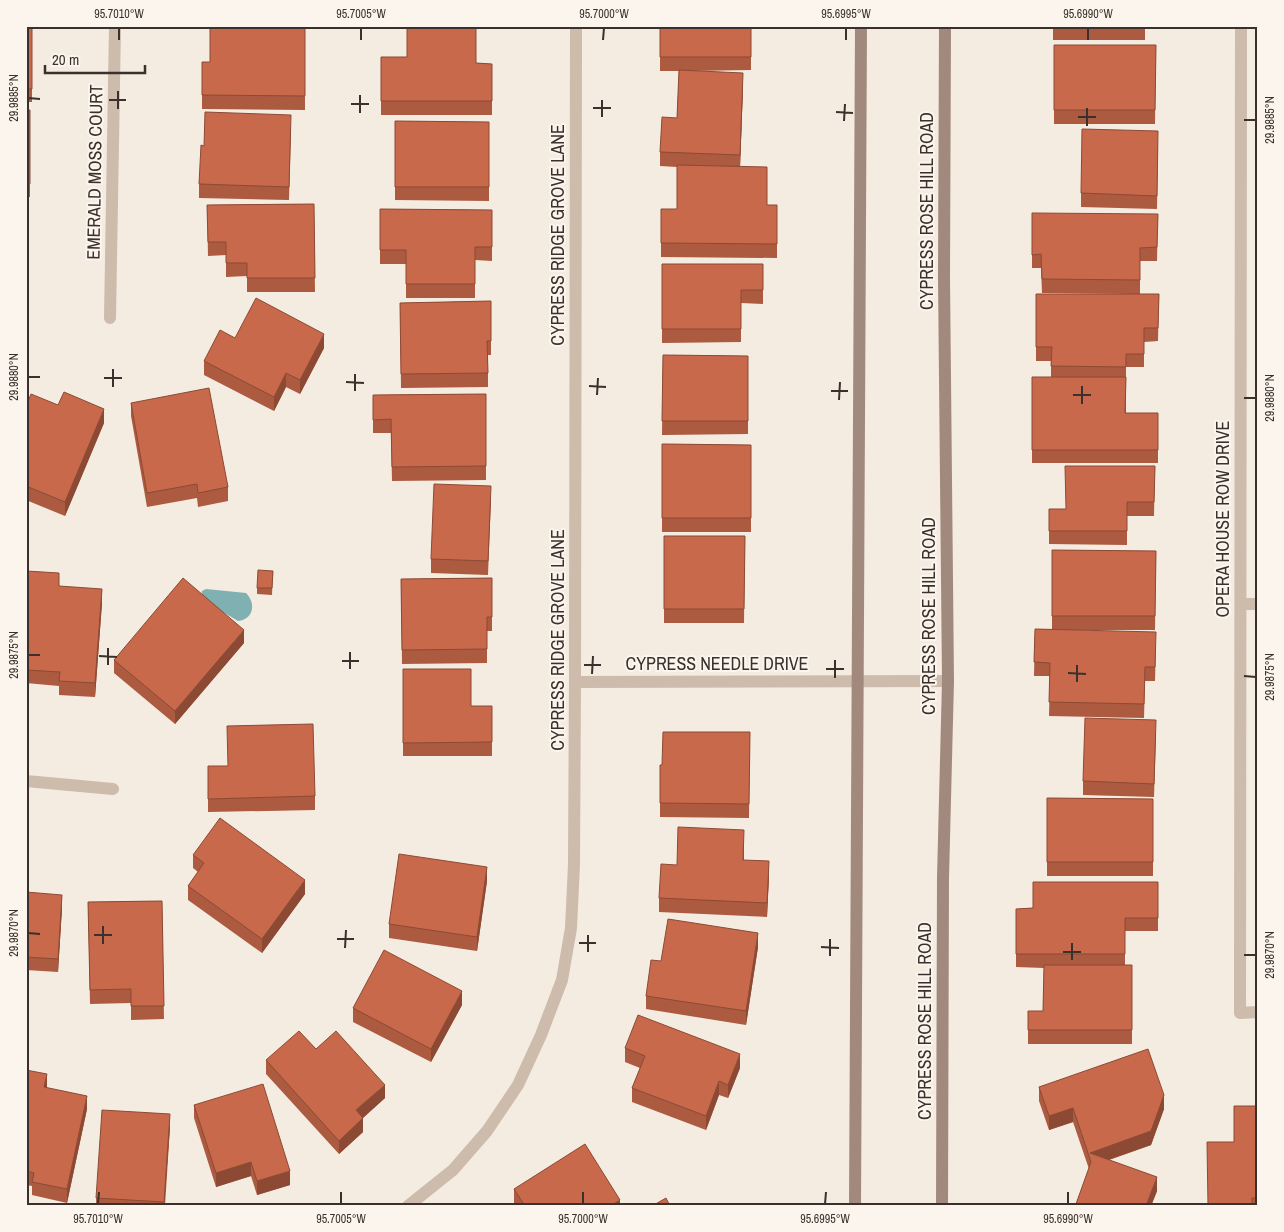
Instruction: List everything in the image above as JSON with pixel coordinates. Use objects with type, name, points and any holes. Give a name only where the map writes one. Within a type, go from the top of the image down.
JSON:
[{"type":"main road","points":[[856,1206],[861,26]]},
{"type":"main road","name":"CYPRESS ROSE HILL ROAD","points":[[942,1206],[943,878],[948,681],[944,277],[945,26]]},
{"type":"street","name":"EMERALD MOSS COURT","points":[[110,318],[115,26]]},
{"type":"street","name":"CYPRESS RIDGE GROVE LANE","points":[[412,1205],[453,1170],[487,1131],[518,1085],[542,1035],[562,980],[572,928],[575,682],[576,26]]},
{"type":"street","name":"OPERA HOUSE ROW DRIVE","points":[[1242,26],[1240,1012],[1258,1012]]},
{"type":"street","points":[[1241,604],[1258,604]]},
{"type":"street","name":"CYPRESS NEEDLE DRIVE","points":[[575,682],[948,681]]},
{"type":"street","points":[[26,781],[113,789]]},
{"type":"water","points":[[206,589],[246,593],[252,606],[250,614],[243,620],[238,621],[201,599],[202,591]]},
{"type":"building","points":[[26,26],[32,26],[32,89],[26,89]]},
{"type":"building","points":[[210,26],[305,26],[305,96],[202,95],[202,62],[210,62]]},
{"type":"building","points":[[407,26],[476,26],[476,63],[492,64],[492,101],[381,101],[381,57],[407,57]]},
{"type":"building","points":[[660,26],[751,26],[751,57],[660,57]]},
{"type":"building","points":[[1054,45],[1156,45],[1155,110],[1054,110]]},
{"type":"building","points":[[679,70],[743,73],[740,155],[660,152],[662,117],[677,118]]},
{"type":"building","points":[[26,110],[30,110],[30,184],[26,184]]},
{"type":"building","points":[[205,112],[291,115],[289,187],[199,184],[201,145],[204,146]]},
{"type":"building","points":[[395,121],[489,122],[489,187],[395,187]]},
{"type":"building","points":[[1082,129],[1158,131],[1157,196],[1081,193]]},
{"type":"building","points":[[677,165],[767,167],[767,205],[777,205],[777,244],[661,243],[661,209],[677,209]]},
{"type":"building","points":[[314,204],[315,278],[247,278],[247,263],[226,263],[226,242],[208,242],[207,205]]},
{"type":"building","points":[[380,209],[492,210],[492,247],[475,247],[475,284],[406,284],[406,250],[380,250]]},
{"type":"building","points":[[1032,213],[1158,214],[1157,247],[1140,248],[1140,280],[1042,279],[1041,254],[1032,255]]},
{"type":"building","points":[[662,264],[763,264],[763,290],[741,290],[741,329],[662,329]]},
{"type":"building","points":[[1036,294],[1159,294],[1158,328],[1144,328],[1144,354],[1126,354],[1126,367],[1051,366],[1052,347],[1036,347]]},
{"type":"building","points":[[256,298],[324,334],[300,380],[286,373],[274,397],[204,361],[220,330],[235,338]]},
{"type":"building","points":[[491,301],[491,341],[487,341],[488,373],[401,374],[400,303]]},
{"type":"building","points":[[663,355],[748,356],[748,421],[662,421]]},
{"type":"building","points":[[1032,377],[1126,377],[1125,413],[1158,413],[1158,450],[1032,450]]},
{"type":"building","points":[[209,388],[228,487],[198,493],[197,484],[147,493],[131,403]]},
{"type":"building","points":[[64,392],[104,409],[65,502],[26,486],[26,406],[31,394],[58,405]]},
{"type":"building","points":[[486,394],[486,466],[392,467],[391,419],[373,420],[373,395]]},
{"type":"building","points":[[662,444],[751,445],[751,518],[662,518]]},
{"type":"building","points":[[1065,466],[1155,466],[1154,502],[1127,502],[1127,531],[1049,531],[1049,509],[1066,509]]},
{"type":"building","points":[[434,484],[491,486],[488,561],[431,559]]},
{"type":"building","points":[[664,536],[745,536],[744,609],[664,609]]},
{"type":"building","points":[[1052,550],[1156,551],[1155,616],[1052,616]]},
{"type":"building","points":[[258,570],[273,571],[272,588],[257,588]]},
{"type":"building","points":[[26,571],[59,573],[59,586],[102,589],[95,683],[59,681],[60,672],[26,670]]},
{"type":"building","points":[[183,578],[244,630],[175,711],[114,660]]},
{"type":"building","points":[[492,578],[492,617],[487,617],[487,649],[402,650],[401,579]]},
{"type":"building","points":[[1035,629],[1156,632],[1155,667],[1145,667],[1144,704],[1049,702],[1050,663],[1034,662]]},
{"type":"building","points":[[403,669],[471,669],[471,706],[492,706],[492,742],[403,743]]},
{"type":"building","points":[[1085,718],[1156,720],[1154,784],[1083,781]]},
{"type":"building","points":[[313,724],[315,796],[208,799],[208,766],[228,766],[227,726]]},
{"type":"building","points":[[663,732],[750,732],[749,804],[660,803],[660,765],[662,765]]},
{"type":"building","points":[[1047,798],[1153,799],[1153,862],[1047,862]]},
{"type":"building","points":[[220,818],[305,880],[262,939],[188,886],[204,863],[193,855]]},
{"type":"building","points":[[678,827],[744,830],[743,860],[769,861],[767,903],[659,898],[661,864],[677,865]]},
{"type":"building","points":[[399,854],[487,867],[477,937],[389,924]]},
{"type":"building","points":[[1033,882],[1158,882],[1158,918],[1125,918],[1125,954],[1016,954],[1016,909],[1033,908]]},
{"type":"building","points":[[26,892],[62,895],[58,959],[26,957]]},
{"type":"building","points":[[162,901],[164,1006],[131,1006],[131,989],[90,990],[88,902]]},
{"type":"building","points":[[668,919],[758,933],[746,1011],[646,996],[651,960],[661,961]]},
{"type":"building","points":[[384,950],[462,991],[431,1049],[353,1008]]},
{"type":"building","points":[[1044,965],[1132,965],[1132,1030],[1028,1030],[1028,1011],[1043,1011]]},
{"type":"building","points":[[638,1015],[740,1054],[728,1085],[719,1081],[706,1116],[632,1088],[645,1056],[625,1048]]},
{"type":"building","points":[[299,1031],[316,1049],[336,1031],[385,1085],[356,1110],[363,1118],[339,1141],[266,1060]]},
{"type":"building","points":[[1148,1049],[1164,1095],[1151,1131],[1090,1153],[1157,1177],[1146,1206],[1082,1206],[1076,1204],[1091,1162],[1073,1108],[1049,1116],[1039,1087]]},
{"type":"building","points":[[26,1070],[47,1074],[44,1087],[87,1096],[67,1189],[32,1182],[34,1173],[26,1171]]},
{"type":"building","points":[[263,1084],[290,1171],[257,1181],[251,1162],[216,1173],[194,1105]]},
{"type":"building","points":[[1234,1106],[1258,1106],[1258,1198],[1252,1198],[1252,1206],[1208,1206],[1207,1142],[1234,1142]]},
{"type":"building","points":[[102,1110],[170,1114],[164,1202],[96,1198]]},
{"type":"building","points":[[585,1144],[620,1200],[610,1206],[525,1206],[514,1189]]},
{"type":"building","points":[[666,1198],[670,1206],[652,1206]]}]
